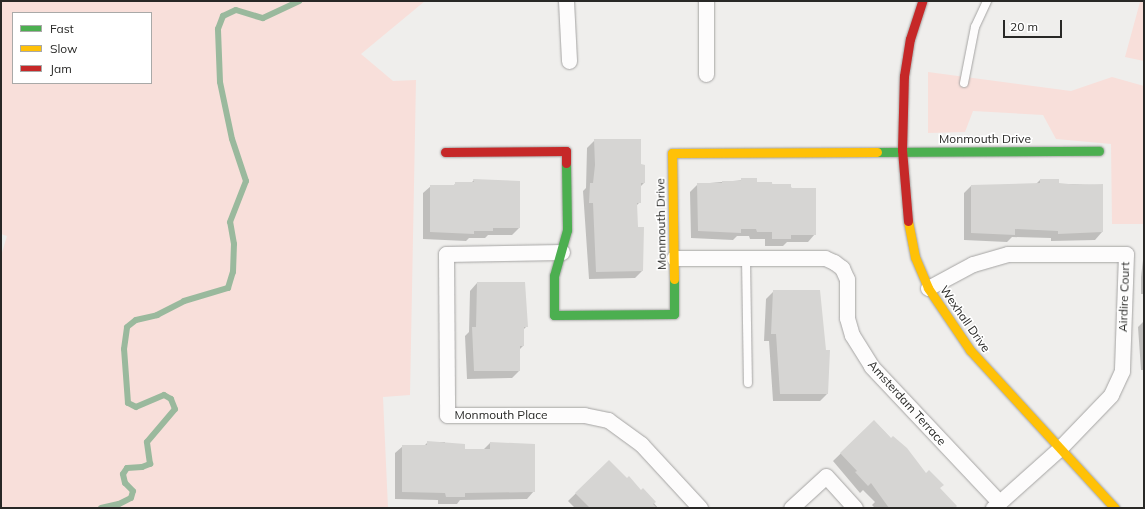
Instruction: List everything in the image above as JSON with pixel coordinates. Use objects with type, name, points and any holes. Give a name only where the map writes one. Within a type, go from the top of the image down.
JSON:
[{"type":"street","points":[[566,1],[569,61]]},
{"type":"street","points":[[706,1],[706,74]]},
{"type":"street","name":"Wexhall Drive","points":[[922,1],[910,39],[904,76],[902,150],[906,212],[915,257],[928,288],[970,350],[1115,508]]},
{"type":"street","name":"Monmouth Drive","points":[[444,152],[566,152],[567,230],[554,276],[554,316],[674,314],[672,153],[902,150],[1099,151]]},
{"type":"street","name":"Monmouth Place","points":[[562,252],[446,254],[447,415],[584,415],[608,420],[642,444],[700,508]]},
{"type":"street","name":"Airdire Court","points":[[928,288],[973,264],[1008,254],[1126,254],[1122,371],[1111,396],[1060,449]]},
{"type":"street","name":"Amsterdam Terrace","points":[[674,258],[825,258],[842,268],[847,279],[847,318],[852,335],[871,366],[996,505]]},
{"type":"street","points":[[996,505],[1060,449]]},
{"type":"street","points":[[791,508],[826,476],[855,508]]},
{"type":"lane","points":[[964,83],[975,27],[987,1]]},
{"type":"lane","points":[[746,259],[748,382]]},
{"type":"shaded area","points":[[1,1],[425,1],[361,54],[393,81],[416,80],[410,395],[383,397],[388,508],[1,508],[1,256],[7,236],[1,234]]},
{"type":"shaded area","points":[[1140,2],[1144,2],[1144,61],[1125,57]]},
{"type":"shaded area","points":[[928,72],[1071,91],[1112,77],[1144,86],[1144,224],[1112,224],[1111,144],[1056,139],[1043,115],[973,111],[965,132],[928,133]]},
{"type":"building","points":[[594,139],[641,139],[641,164],[645,165],[645,183],[641,183],[641,203],[637,203],[638,227],[644,227],[643,271],[596,272],[593,203],[589,203],[590,183],[593,183],[595,165]]},
{"type":"building","points":[[741,178],[757,178],[757,182],[772,182],[772,184],[791,184],[791,188],[816,188],[816,235],[791,235],[791,239],[772,239],[772,232],[757,232],[756,229],[741,229],[741,233],[698,231],[697,183],[741,181]]},
{"type":"building","points":[[473,179],[520,181],[520,228],[493,228],[493,231],[474,231],[474,234],[430,232],[430,185],[455,185],[455,182],[474,182]]},
{"type":"building","points":[[1040,179],[1059,179],[1059,183],[1078,185],[1103,184],[1103,232],[1058,234],[1058,231],[1015,229],[1015,235],[971,233],[971,185],[1040,183]]},
{"type":"building","points":[[477,282],[525,282],[528,327],[524,327],[524,346],[520,346],[520,371],[474,371],[472,327],[476,327]]},
{"type":"building","points":[[773,290],[820,290],[826,350],[830,350],[828,394],[780,394],[776,334],[771,334]]},
{"type":"building","points":[[874,420],[891,438],[893,436],[907,448],[926,473],[929,470],[944,485],[940,488],[957,506],[955,508],[889,508],[871,483],[868,486],[855,472],[857,471],[840,453]]},
{"type":"building","points":[[427,441],[465,444],[465,449],[490,449],[490,442],[535,444],[535,492],[465,493],[465,497],[446,497],[445,493],[402,492],[402,445],[427,445]]},
{"type":"building","points":[[609,460],[627,478],[629,476],[641,490],[643,488],[656,502],[653,504],[657,508],[590,508],[575,493]]},
{"type":"waterway","points":[[101,508],[119,504],[131,498],[133,491],[125,483],[123,474],[127,468],[142,467],[150,464],[147,442],[175,409],[171,399],[164,395],[136,407],[128,403],[124,349],[127,327],[136,320],[157,315],[184,301],[228,288],[233,272],[234,244],[230,222],[246,181],[232,139],[220,82],[218,29],[223,16],[236,10],[263,18],[299,1]]},
{"type":"traffic: fast","points":[[877,152],[1099,151]]},
{"type":"traffic: fast","points":[[566,163],[567,230],[554,276],[554,315],[674,314],[674,279]]},
{"type":"traffic: slow","points":[[674,279],[672,153],[877,152]]},
{"type":"traffic: slow","points":[[908,221],[915,257],[928,288],[970,350],[1115,508]]},
{"type":"traffic: jam","points":[[908,221],[902,150],[904,76],[910,39],[922,1]]},
{"type":"traffic: jam","points":[[445,152],[566,151],[566,163]]}]
